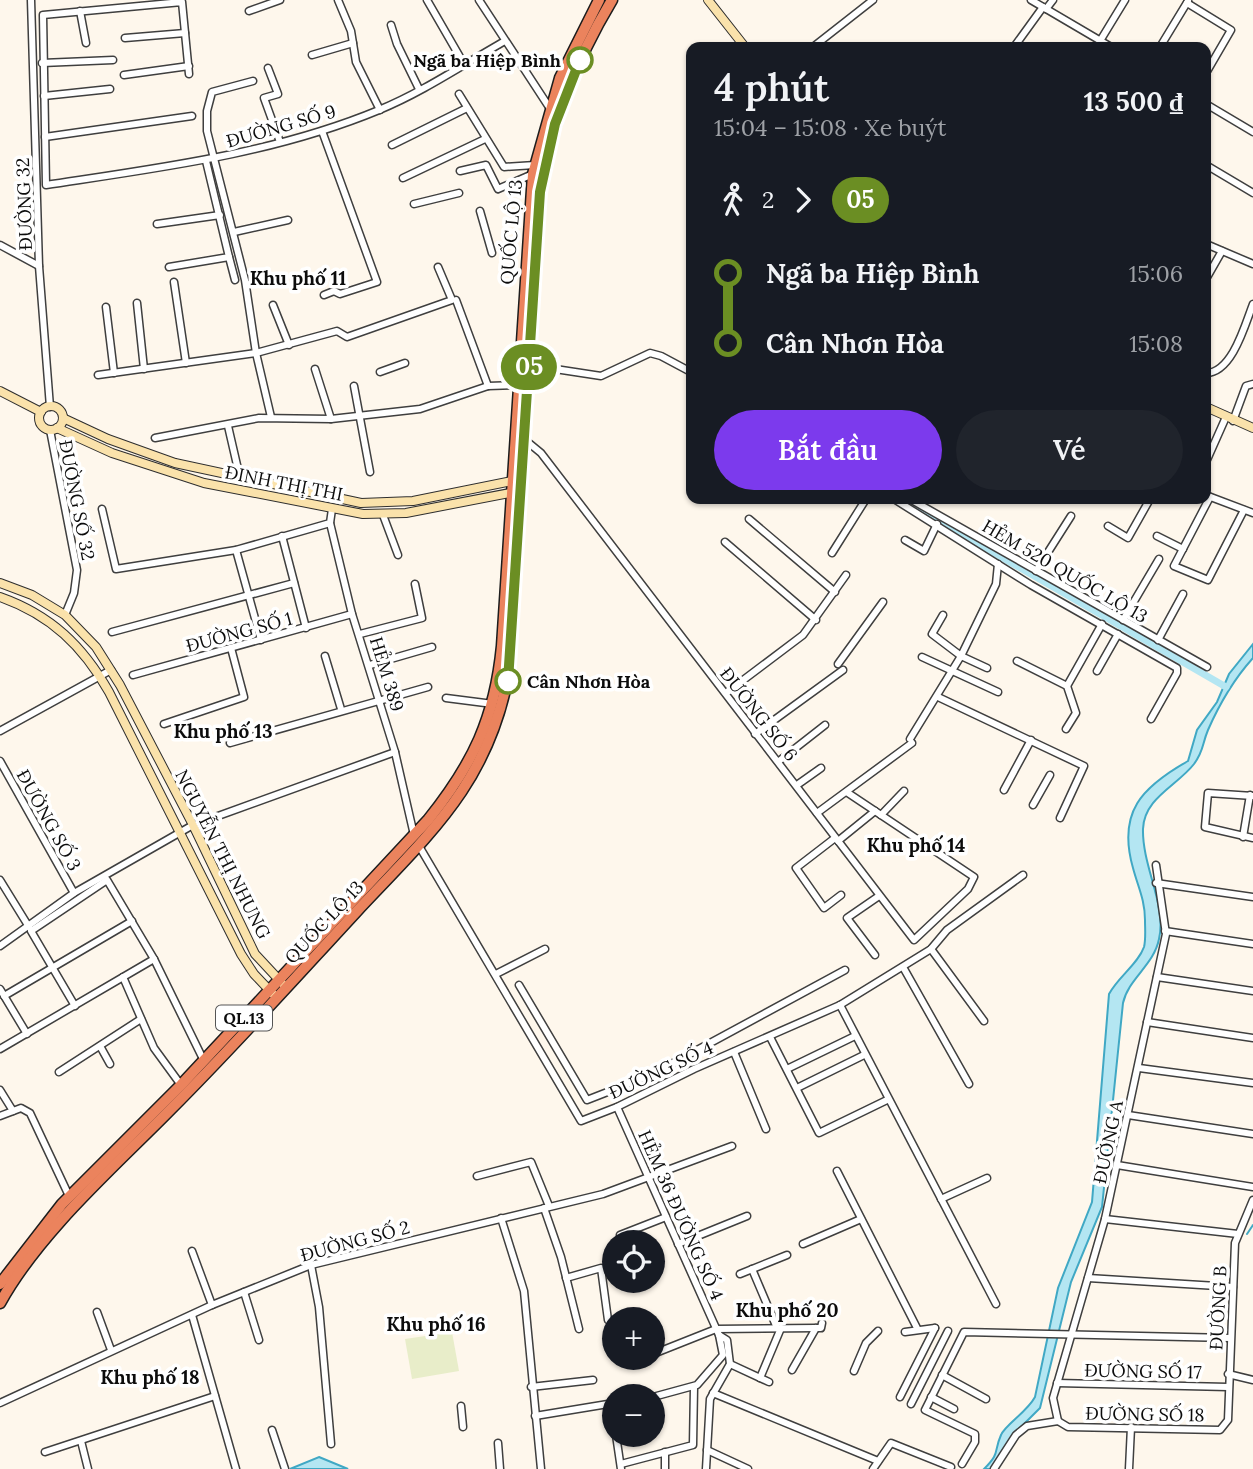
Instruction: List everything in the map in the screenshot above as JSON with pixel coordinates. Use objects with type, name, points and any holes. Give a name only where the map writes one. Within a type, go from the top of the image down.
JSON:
[{"type":"highway","name":"QUỐC LỘ 13","points":[[0,1284],[30,1242],[72,1202],[272,994],[468,785],[494,734],[503,706],[512,647],[518,385],[534,169],[549,107],[568,59],[600,0]]},
{"type":"highway","name":"QUỐC LỘ 13","points":[[517,480],[524,439],[540,192],[545,159],[571,79],[612,0]]},
{"type":"highway","name":"QUỐC LỘ 13","points":[[416,840],[461,778],[479,744],[493,704],[502,646],[517,492]]},
{"type":"highway","name":"QUỐC LỘ 13","points":[[0,1303],[10,1284],[72,1202],[181,1085],[272,994]]},
{"type":"street","name":"ĐƯỜNG 32","points":[[32,0],[40,267],[50,407]]},
{"type":"street","points":[[249,11],[280,0]]},
{"type":"street","points":[[338,0],[353,43],[356,62],[380,110]]},
{"type":"street","points":[[427,0],[464,65]]},
{"type":"street","points":[[480,0],[549,107]]},
{"type":"street","points":[[708,0],[741,42]]},
{"type":"street","points":[[819,42],[873,0]]},
{"type":"street","points":[[1031,0],[1100,41],[1125,0]]},
{"type":"street","points":[[1018,42],[1053,0]]},
{"type":"street","points":[[124,75],[189,70],[183,2],[116,3],[43,15],[45,137],[192,116]]},
{"type":"street","points":[[1163,42],[1188,2],[1231,30],[1211,64]]},
{"type":"street","points":[[80,10],[86,43]]},
{"type":"street","points":[[391,25],[397,44],[419,89]]},
{"type":"street","points":[[125,38],[186,33]]},
{"type":"street","name":"ĐƯỜNG SỐ 9","points":[[45,137],[46,185],[206,161],[322,131],[380,110],[505,41]]},
{"type":"street","points":[[312,55],[353,43]]},
{"type":"street","points":[[42,63],[113,60]]},
{"type":"street","points":[[268,68],[278,94],[264,98],[280,142]]},
{"type":"street","points":[[253,81],[215,90],[211,94],[206,124],[234,232],[256,353],[271,417]]},
{"type":"street","points":[[44,96],[110,89]]},
{"type":"street","points":[[459,94],[504,167],[534,169]]},
{"type":"street","points":[[1211,107],[1253,132]]},
{"type":"street","points":[[392,145],[467,108]]},
{"type":"street","points":[[322,131],[377,282],[324,295]]},
{"type":"street","points":[[403,177],[485,139]]},
{"type":"street","points":[[206,161],[235,280]]},
{"type":"street","points":[[460,171],[486,165],[498,189],[534,169]]},
{"type":"street","points":[[1211,167],[1253,193]]},
{"type":"street","points":[[414,204],[459,193]]},
{"type":"street","points":[[480,211],[492,253]]},
{"type":"street","points":[[157,224],[220,215]]},
{"type":"street","points":[[234,232],[288,220]]},
{"type":"street","points":[[0,246],[40,267]]},
{"type":"street","points":[[1211,246],[1253,264]]},
{"type":"street","points":[[1211,270],[1222,251]]},
{"type":"street","points":[[169,267],[229,257]]},
{"type":"street","points":[[438,267],[488,386]]},
{"type":"street","points":[[174,282],[186,363]]},
{"type":"street","points":[[97,375],[256,353],[337,331],[347,337],[454,300]]},
{"type":"street","points":[[137,303],[144,369]]},
{"type":"street","points":[[1211,373],[1231,358],[1253,304]]},
{"type":"street","points":[[273,305],[289,345]]},
{"type":"street","points":[[106,307],[114,373]]},
{"type":"street","points":[[529,365],[601,376],[650,354],[661,356],[686,369]]},
{"type":"street","points":[[380,372],[404,363]]},
{"type":"street","points":[[315,369],[331,419]]},
{"type":"street","points":[[1211,453],[1246,386],[1253,384]]},
{"type":"street","points":[[155,438],[271,417],[331,419],[431,407],[488,386],[518,385]]},
{"type":"street","points":[[354,386],[370,472]]},
{"type":"street","points":[[0,391],[41,412]]},
{"type":"street","points":[[50,407],[60,411],[63,418],[54,429],[40,423],[41,412],[50,407]]},
{"type":"street","points":[[1211,410],[1253,428]]},
{"type":"street","name":"ĐINH THỊ THI","points":[[63,418],[108,439],[175,463],[373,504],[413,501],[517,480]]},
{"type":"street","points":[[228,426],[240,478]]},
{"type":"street","name":"ĐINH THỊ THI","points":[[54,429],[165,472],[332,509],[383,515],[420,511],[517,492]]},
{"type":"street","name":"ĐƯỜNG SỐ 32","points":[[54,429],[77,570],[74,593],[65,615]]},
{"type":"street","name":"ĐƯỜNG SỐ 6","points":[[524,439],[541,453],[914,940],[968,888],[974,877],[878,812]]},
{"type":"street","points":[[1211,497],[1253,513]]},
{"type":"street","points":[[832,553],[863,504]]},
{"type":"street","points":[[903,504],[1178,671],[1151,719]]},
{"type":"street","name":"HẺM 520 QUỐC LỘ 13","points":[[920,504],[1207,667]]},
{"type":"street","points":[[1108,526],[1128,538],[1147,504]]},
{"type":"street","points":[[1204,504],[1174,566],[1208,580],[1244,510]]},
{"type":"street","points":[[102,509],[116,569],[236,550],[330,523],[332,509]]},
{"type":"street","points":[[383,515],[398,555]]},
{"type":"street","points":[[1036,570],[1071,516]]},
{"type":"street","points":[[749,519],[835,592]]},
{"type":"street","name":"HẺM 389","points":[[330,523],[352,614],[395,752],[416,840]]},
{"type":"street","points":[[905,540],[924,551],[937,524]]},
{"type":"street","points":[[282,536],[306,628]]},
{"type":"street","points":[[1157,536],[1183,549]]},
{"type":"street","points":[[725,542],[816,620]]},
{"type":"street","points":[[236,550],[261,640]]},
{"type":"street","points":[[1123,620],[1159,559]]},
{"type":"street","points":[[817,813],[848,793],[911,741],[961,656],[996,584],[998,564]]},
{"type":"street","points":[[726,693],[803,635],[846,575]]},
{"type":"street","name":"NGUYỄN THỊ NHUNG","points":[[0,583],[32,595],[65,615],[96,647],[111,670],[193,825],[255,954],[282,983]]},
{"type":"street","points":[[112,632],[294,583]]},
{"type":"street","points":[[360,634],[422,618],[415,584]]},
{"type":"street","points":[[1158,640],[1183,594]]},
{"type":"street","name":"NGUYỄN THỊ NHUNG","points":[[0,597],[24,606],[61,629],[86,655],[100,676],[248,965],[272,994]]},
{"type":"street","points":[[755,734],[840,667],[883,601]]},
{"type":"street","name":"ĐƯỜNG SỐ 1","points":[[133,675],[352,614]]},
{"type":"street","points":[[943,615],[932,634],[961,656],[987,668]]},
{"type":"street","points":[[1067,686],[1102,624]]},
{"type":"street","points":[[1097,671],[1118,634]]},
{"type":"street","points":[[370,665],[432,647]]},
{"type":"street","points":[[164,724],[244,697],[232,648]]},
{"type":"street","points":[[325,656],[341,709]]},
{"type":"street","points":[[922,657],[998,692]]},
{"type":"street","points":[[1017,661],[1067,686],[1076,713],[1066,729]]},
{"type":"street","points":[[0,732],[111,670]]},
{"type":"street","points":[[230,743],[341,709],[428,687]]},
{"type":"street","points":[[938,697],[1085,768],[1060,818]]},
{"type":"street","points":[[446,698],[493,704]]},
{"type":"street","points":[[779,761],[825,725]]},
{"type":"street","points":[[1004,790],[1031,740]]},
{"type":"street","points":[[207,820],[395,752]]},
{"type":"street","name":"ĐƯỜNG SỐ 3","points":[[0,761],[74,893]]},
{"type":"street","points":[[797,785],[821,768]]},
{"type":"street","points":[[1033,805],[1049,775]]},
{"type":"street","points":[[841,895],[822,907],[796,868],[904,791]]},
{"type":"street","points":[[848,793],[878,812]]},
{"type":"street","points":[[1243,837],[1251,795],[1208,793],[1205,827],[1243,837],[1253,838]]},
{"type":"street","points":[[0,946],[74,893],[193,825]]},
{"type":"street","name":"ĐƯỜNG SỐ 4","points":[[416,840],[580,1121],[617,1107],[840,1005],[931,949],[947,930],[1023,876]]},
{"type":"street","name":"ĐƯỜNG A","points":[[1058,1421],[1053,1398],[1105,1219],[1166,931],[1156,883],[1156,866]]},
{"type":"street","points":[[0,880],[29,927]]},
{"type":"street","points":[[75,1006],[31,931],[107,880],[154,959],[204,1062]]},
{"type":"street","points":[[1156,883],[1253,897]]},
{"type":"street","points":[[875,955],[847,918],[879,896]]},
{"type":"street","points":[[4,996],[51,966],[132,921]]},
{"type":"street","points":[[1166,931],[1253,944]]},
{"type":"street","points":[[496,974],[545,949]]},
{"type":"street","points":[[931,949],[984,1021]]},
{"type":"street","points":[[0,1049],[154,959]]},
{"type":"street","points":[[903,967],[969,1084]]},
{"type":"street","points":[[519,985],[586,1100],[651,1075],[845,970]]},
{"type":"street","points":[[123,977],[154,1048],[181,1085]]},
{"type":"street","points":[[1157,977],[1253,991]]},
{"type":"street","points":[[0,989],[27,1034]]},
{"type":"street","points":[[840,1005],[887,1100],[996,1304]]},
{"type":"street","points":[[59,1072],[141,1019]]},
{"type":"street","points":[[1147,1022],[1253,1038]]},
{"type":"street","points":[[787,1069],[855,1036]]},
{"type":"street","points":[[770,1037],[819,1133],[887,1100]]},
{"type":"street","points":[[100,1046],[110,1064]]},
{"type":"street","points":[[734,1052],[766,1129]]},
{"type":"street","points":[[797,1088],[864,1055]]},
{"type":"street","points":[[546,1061],[559,1056]]},
{"type":"street","points":[[1139,1068],[1253,1083]]},
{"type":"street","points":[[0,1090],[13,1111]]},
{"type":"street","name":"HẺM 36 ĐƯỜNG SỐ 4","points":[[617,1107],[717,1332],[727,1340],[730,1364]]},
{"type":"street","points":[[0,1116],[21,1108],[30,1113],[72,1202]]},
{"type":"street","points":[[1128,1115],[1253,1134]]},
{"type":"street","name":"ĐƯỜNG SỐ 2","points":[[0,1403],[212,1305],[311,1265],[603,1194],[732,1146]]},
{"type":"street","points":[[477,1176],[531,1162],[579,1329]]},
{"type":"street","points":[[1117,1165],[1253,1187]]},
{"type":"street","points":[[837,1171],[917,1328]]},
{"type":"street","points":[[941,1199],[987,1178]]},
{"type":"street","name":"ĐƯỜNG B","points":[[1228,1420],[1228,1374],[1238,1234],[1253,1200]]},
{"type":"street","points":[[678,1244],[747,1216]]},
{"type":"street","points":[[633,1230],[666,1217]]},
{"type":"street","points":[[500,1218],[524,1291],[531,1387],[541,1469]]},
{"type":"street","points":[[803,1244],[861,1219]]},
{"type":"street","points":[[1105,1219],[1238,1234]]},
{"type":"street","points":[[192,1251],[212,1305]]},
{"type":"street","points":[[740,1274],[787,1255]]},
{"type":"street","points":[[311,1265],[319,1307],[331,1444]]},
{"type":"street","points":[[566,1278],[601,1268],[606,1307]]},
{"type":"street","points":[[752,1269],[779,1328],[760,1378]]},
{"type":"street","points":[[1088,1278],[1233,1287]]},
{"type":"street","points":[[244,1292],[259,1340]]},
{"type":"street","points":[[97,1312],[111,1350]]},
{"type":"street","points":[[192,1315],[236,1469]]},
{"type":"street","points":[[665,1350],[717,1332],[819,1326],[792,1370]]},
{"type":"street","points":[[900,1397],[935,1328],[917,1328],[905,1332]]},
{"type":"street","points":[[853,1371],[866,1343],[878,1331]]},
{"type":"street","points":[[911,1404],[948,1331]]},
{"type":"street","points":[[665,1394],[694,1387],[723,1355],[717,1332]]},
{"type":"street","points":[[962,1464],[976,1436],[925,1412],[964,1332],[1230,1338]]},
{"type":"street","points":[[706,1469],[710,1399],[730,1364],[769,1382]]},
{"type":"street","points":[[1228,1374],[1253,1380]]},
{"type":"street","points":[[942,1375],[986,1399]]},
{"type":"street","points":[[531,1387],[593,1380]]},
{"type":"street","name":"ĐƯỜNG SỐ 17","points":[[1057,1383],[1228,1387]]},
{"type":"street","points":[[618,1447],[621,1466],[693,1445],[694,1387]]},
{"type":"street","points":[[713,1393],[878,1461]]},
{"type":"street","points":[[45,1452],[215,1396]]},
{"type":"street","points":[[931,1397],[954,1409]]},
{"type":"street","points":[[535,1416],[602,1405]]},
{"type":"street","points":[[461,1406],[463,1427]]},
{"type":"street","name":"ĐƯỜNG SỐ 18","points":[[1058,1421],[1068,1427],[1220,1430],[1228,1420]]},
{"type":"street","points":[[995,1469],[1016,1435],[1027,1426],[1058,1421]]},
{"type":"street","points":[[1129,1469],[1131,1427]]},
{"type":"street","points":[[272,1430],[285,1469]]},
{"type":"street","points":[[81,1441],[88,1469]]},
{"type":"street","points":[[498,1443],[500,1469]]},
{"type":"street","points":[[873,1469],[891,1443],[951,1467]]},
{"type":"street","points":[[708,1450],[748,1469]]},
{"type":"street","points":[[665,1452],[665,1469]]},
{"type":"green space","points":[[452,1332],[459,1371],[412,1379],[405,1339]]},
{"type":"water","points":[[1253,644],[1253,658],[1222,702],[1197,759],[1187,772],[1162,793],[1145,818],[1143,829],[1146,857],[1161,926],[1152,957],[1130,987],[1123,1003],[1102,1207],[1071,1282],[1040,1408],[1017,1431],[992,1469],[984,1469],[995,1456],[1003,1431],[1035,1397],[1058,1288],[1092,1202],[1109,994],[1137,959],[1145,941],[1144,906],[1129,848],[1131,816],[1146,792],[1188,761],[1197,730],[1217,702],[1229,674]]},
{"type":"water","points":[[319,1457],[348,1469],[290,1469]]},
{"type":"waterway","points":[[910,504],[1226,687]]},
{"type":"waterway","points":[[1247,1234],[1253,1225]]},
{"type":"bus line","name":"05","points":[[508,681],[540,192],[545,159],[555,124],[580,60]]},
{"type":"place","name":"Ngã ba Hiệp Bình","points":[[580,60]]},
{"type":"place","name":"Cân Nhơn Hòa","points":[[508,681]]},
{"type":"district","name":"Khu phố 11","points":[[298,278]]},
{"type":"district","name":"Khu phố 13","points":[[223,731]]},
{"type":"district","name":"Khu phố 14","points":[[916,845]]},
{"type":"district","name":"Khu phố 20","points":[[787,1310]]},
{"type":"district","name":"Khu phố 16","points":[[436,1324]]},
{"type":"district","name":"Khu phố 18","points":[[150,1377]]}]
